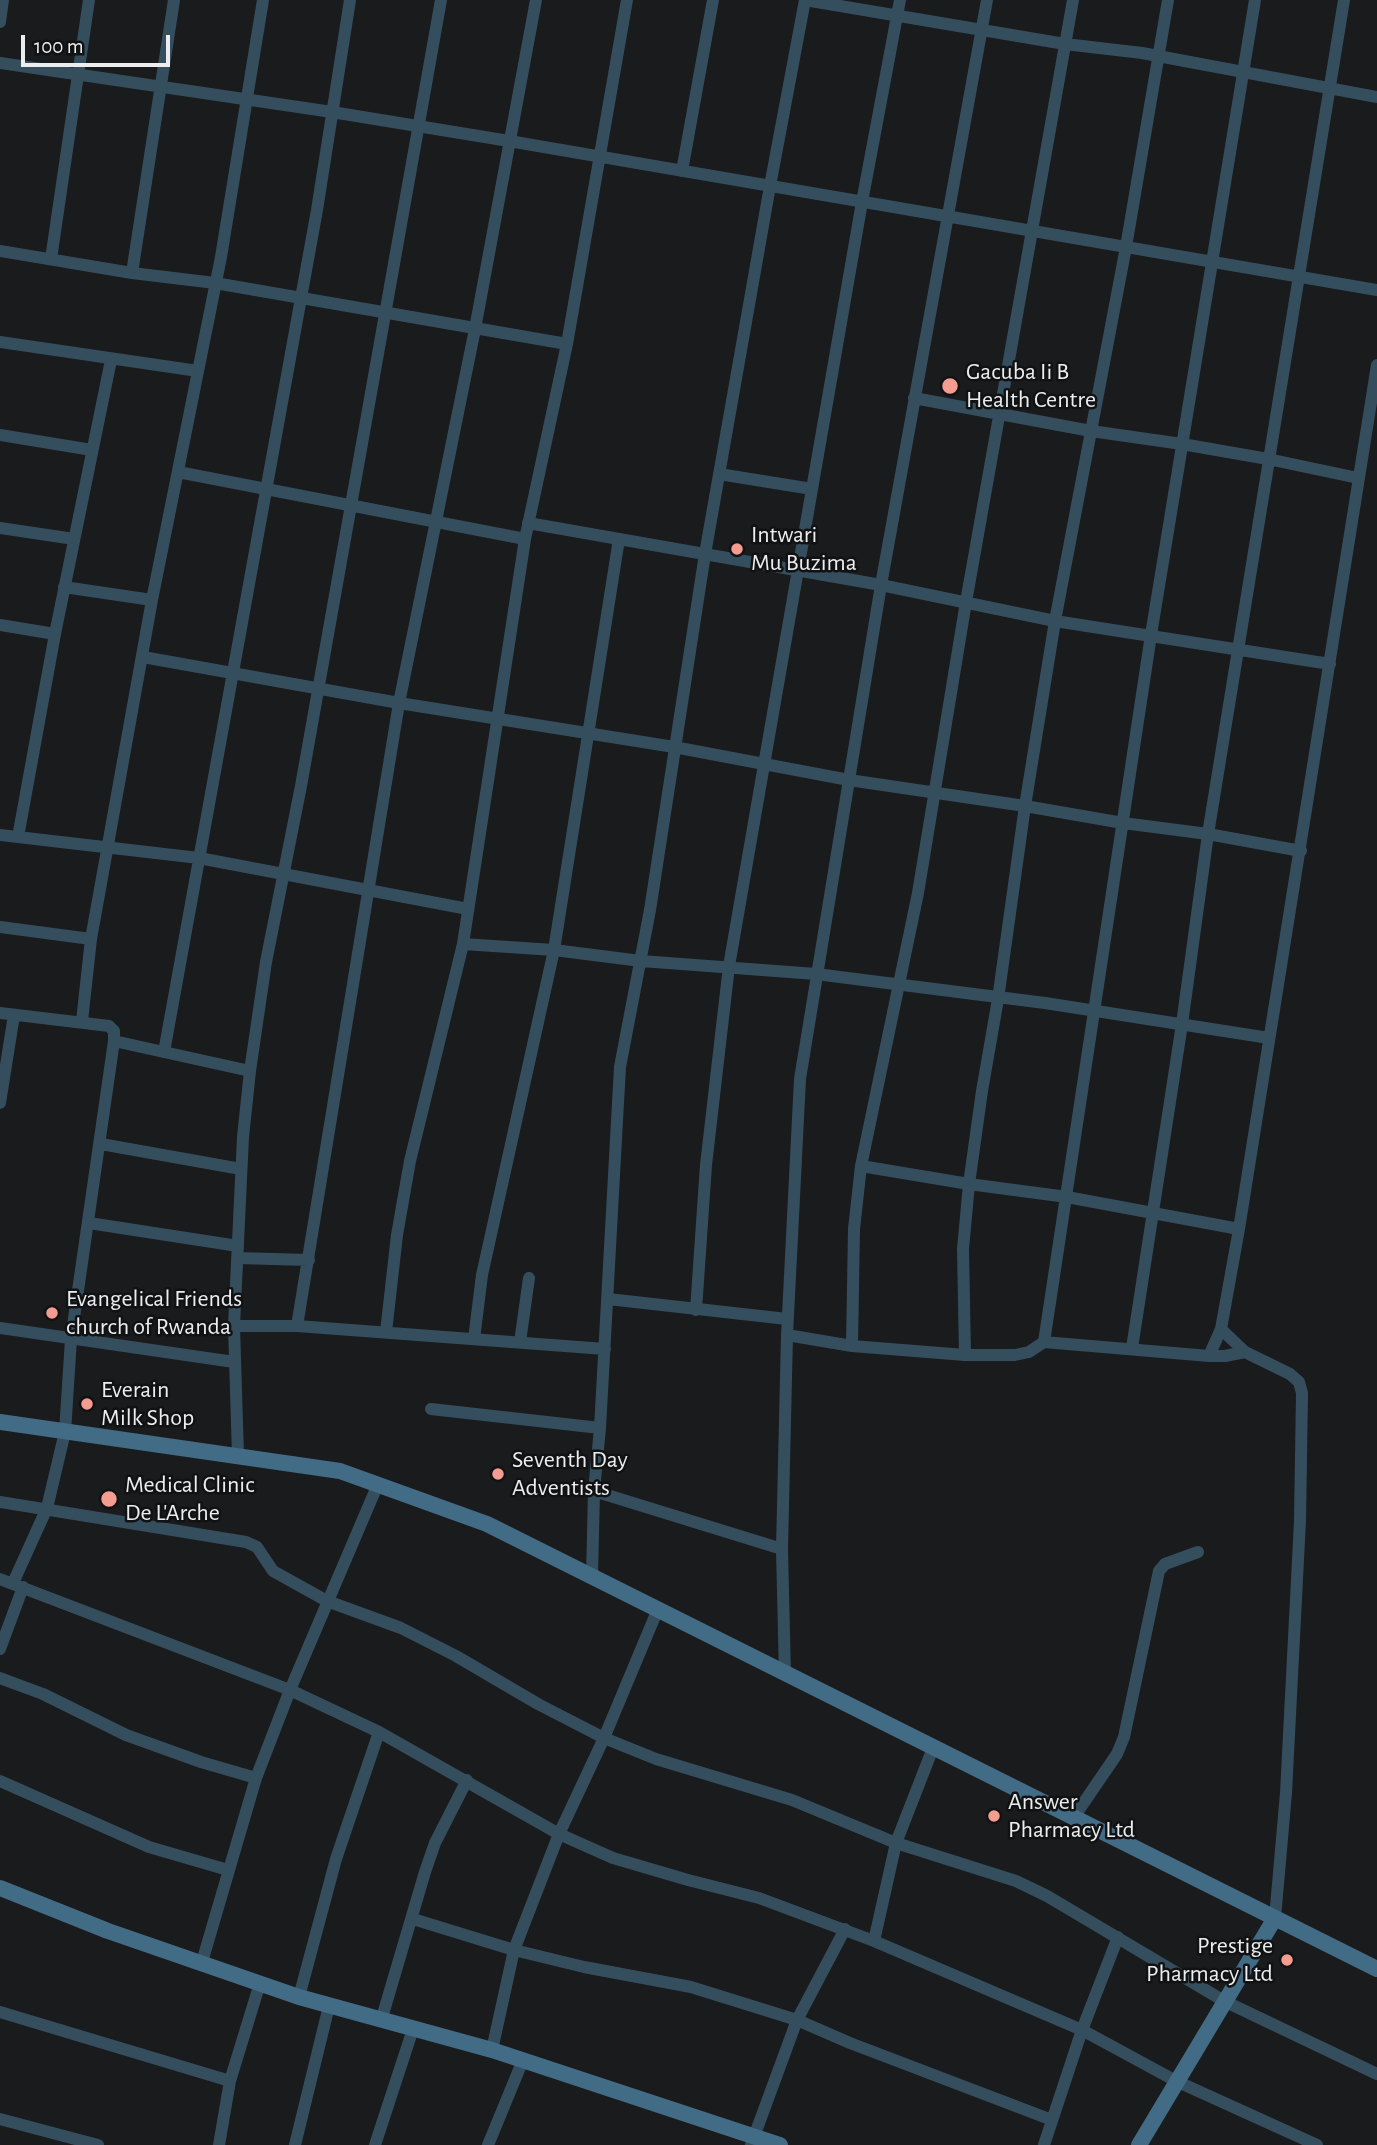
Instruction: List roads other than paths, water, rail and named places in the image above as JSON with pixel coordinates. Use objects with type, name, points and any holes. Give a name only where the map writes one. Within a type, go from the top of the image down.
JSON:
[{"type":"street","points":[[0,22],[3,0]]},
{"type":"street","points":[[51,259],[89,0]]},
{"type":"street","points":[[132,273],[174,0]]},
{"type":"street","points":[[82,1021],[91,939],[152,600],[215,283],[263,0]]},
{"type":"street","points":[[164,1052],[301,299],[350,0]]},
{"type":"street","points":[[238,1456],[234,1326],[241,1168],[250,1070],[266,962],[284,875],[441,0]]},
{"type":"street","points":[[297,1326],[399,702],[475,329],[536,0]]},
{"type":"street","points":[[386,1332],[397,1236],[410,1160],[463,944],[525,539],[566,344],[627,0]]},
{"type":"street","points":[[682,171],[713,0]]},
{"type":"street","points":[[592,1577],[594,1491],[605,1349],[620,1067],[641,961],[705,554],[805,0],[1065,44],[1159,56],[1243,74],[1377,97]]},
{"type":"street","points":[[696,1310],[706,1165],[729,967],[862,202],[900,0]]},
{"type":"street","points":[[785,1675],[782,1549],[787,1319],[800,1079],[881,584],[987,0]]},
{"type":"street","points":[[852,1346],[854,1229],[862,1166],[936,794],[966,601],[1073,0]]},
{"type":"street","points":[[965,1355],[963,1249],[969,1184],[1025,806],[1055,621],[1126,247],[1168,0]]},
{"type":"street","points":[[1044,1342],[1151,635],[1255,0]]},
{"type":"street","points":[[1132,1348],[1208,834],[1344,0]]},
{"type":"street","points":[[0,63],[509,141],[1377,290]]},
{"type":"street","points":[[0,251],[132,273],[215,283],[566,344]]},
{"type":"street","points":[[0,342],[198,371]]},
{"type":"street","points":[[18,837],[64,587],[111,360]]},
{"type":"street","points":[[1209,1356],[1221,1329],[1239,1229],[1377,365]]},
{"type":"street","points":[[915,398],[1091,431],[1268,459],[1358,478]]},
{"type":"street","points":[[0,435],[92,450]]},
{"type":"street","points":[[178,472],[525,539]]},
{"type":"street","points":[[719,474],[812,489]]},
{"type":"street","points":[[528,523],[881,584],[1055,621],[1330,664]]},
{"type":"street","points":[[0,528],[74,539]]},
{"type":"street","points":[[474,1339],[482,1275],[554,950],[619,539]]},
{"type":"street","points":[[64,587],[152,600]]},
{"type":"street","points":[[0,625],[55,634]]},
{"type":"street","points":[[143,657],[674,747],[849,780],[1208,834],[1301,851]]},
{"type":"street","points":[[0,835],[199,858],[468,909]]},
{"type":"street","points":[[0,926],[91,939]]},
{"type":"street","points":[[463,944],[816,974],[1093,1011],[1269,1038]]},
{"type":"street","points":[[0,1013],[82,1021],[109,1026],[114,1031],[101,1144],[71,1339],[65,1432],[47,1508],[18,1585],[0,1649]]},
{"type":"street","points":[[0,1103],[14,1015]]},
{"type":"street","points":[[114,1041],[250,1070]]},
{"type":"street","points":[[101,1144],[241,1168]]},
{"type":"street","points":[[862,1166],[1067,1197],[1239,1229]]},
{"type":"street","points":[[89,1223],[238,1252],[309,1260]]},
{"type":"street","points":[[520,1342],[529,1278]]},
{"type":"street","points":[[608,1299],[787,1319]]},
{"type":"street","points":[[234,1326],[297,1326],[605,1349]]},
{"type":"street","points":[[0,1328],[234,1362]]},
{"type":"street","points":[[1139,2145],[1275,1918],[1288,1752],[1300,1521],[1302,1393],[1299,1382],[1290,1374],[1245,1352],[1221,1329]]},
{"type":"street","points":[[787,1335],[852,1346],[965,1355],[1015,1355],[1029,1352],[1044,1342],[1209,1356],[1245,1352]]},
{"type":"street","points":[[431,1409],[600,1428]]},
{"type":"street","points":[[0,1422],[340,1471],[487,1524],[1377,1969]]},
{"type":"street","points":[[202,1962],[256,1778],[290,1690],[378,1483]]},
{"type":"street","points":[[594,1491],[782,1549]]},
{"type":"street","points":[[0,1502],[246,1542],[257,1548],[273,1571],[327,1601],[401,1628],[604,1738],[656,1759],[792,1800],[896,1843],[1016,1881],[1047,1896],[1224,2001],[1377,2074]]},
{"type":"street","points":[[1074,1817],[1116,1754],[1124,1737],[1160,1571],[1165,1564],[1198,1552]]},
{"type":"street","points":[[0,1578],[290,1690],[379,1732],[559,1833],[614,1858],[759,1898],[845,1928],[1082,2030],[1176,2081],[1317,2145]]},
{"type":"street","points":[[492,2050],[514,1950],[559,1833],[604,1738],[658,1609]]},
{"type":"street","points":[[0,1678],[43,1694],[126,1735],[256,1778]]},
{"type":"street","points":[[299,1997],[332,1872],[379,1732]]},
{"type":"street","points":[[874,1941],[896,1843],[933,1748]]},
{"type":"street","points":[[382,2021],[425,1872],[467,1780]]},
{"type":"street","points":[[0,1781],[149,1847],[228,1870]]},
{"type":"street","points":[[0,1888],[108,1931],[299,1997],[492,2050],[752,2140],[780,2145]]},
{"type":"street","points":[[413,1919],[514,1950],[584,1967],[691,1987],[797,2020],[1052,2120]]},
{"type":"street","points":[[752,2140],[797,2020],[845,1928]]},
{"type":"street","points":[[1044,2145],[1082,2030],[1118,1937]]},
{"type":"street","points":[[219,2145],[230,2081],[260,1983]]},
{"type":"street","points":[[295,2145],[329,2006]]},
{"type":"street","points":[[0,2012],[230,2081]]},
{"type":"street","points":[[374,2145],[413,2029]]},
{"type":"street","points":[[488,2145],[523,2060]]},
{"type":"street","points":[[0,2119],[98,2145]]},
{"type":"place","name":"Gacuba Ii B Health Centre","points":[[950,386]]},
{"type":"place","name":"Intwari Mu Buzima","points":[[737,549]]},
{"type":"place","name":"Evangelical Friends church of Rwanda","points":[[52,1313]]},
{"type":"place","name":"Everain Milk Shop","points":[[87,1404]]},
{"type":"place","name":"Seventh Day Adventists","points":[[498,1474]]},
{"type":"place","name":"Medical Clinic De L'Arche","points":[[109,1499]]},
{"type":"place","name":"Answer Pharmacy Ltd","points":[[994,1816]]},
{"type":"place","name":"Prestige Pharmacy Ltd","points":[[1287,1960]]}]
